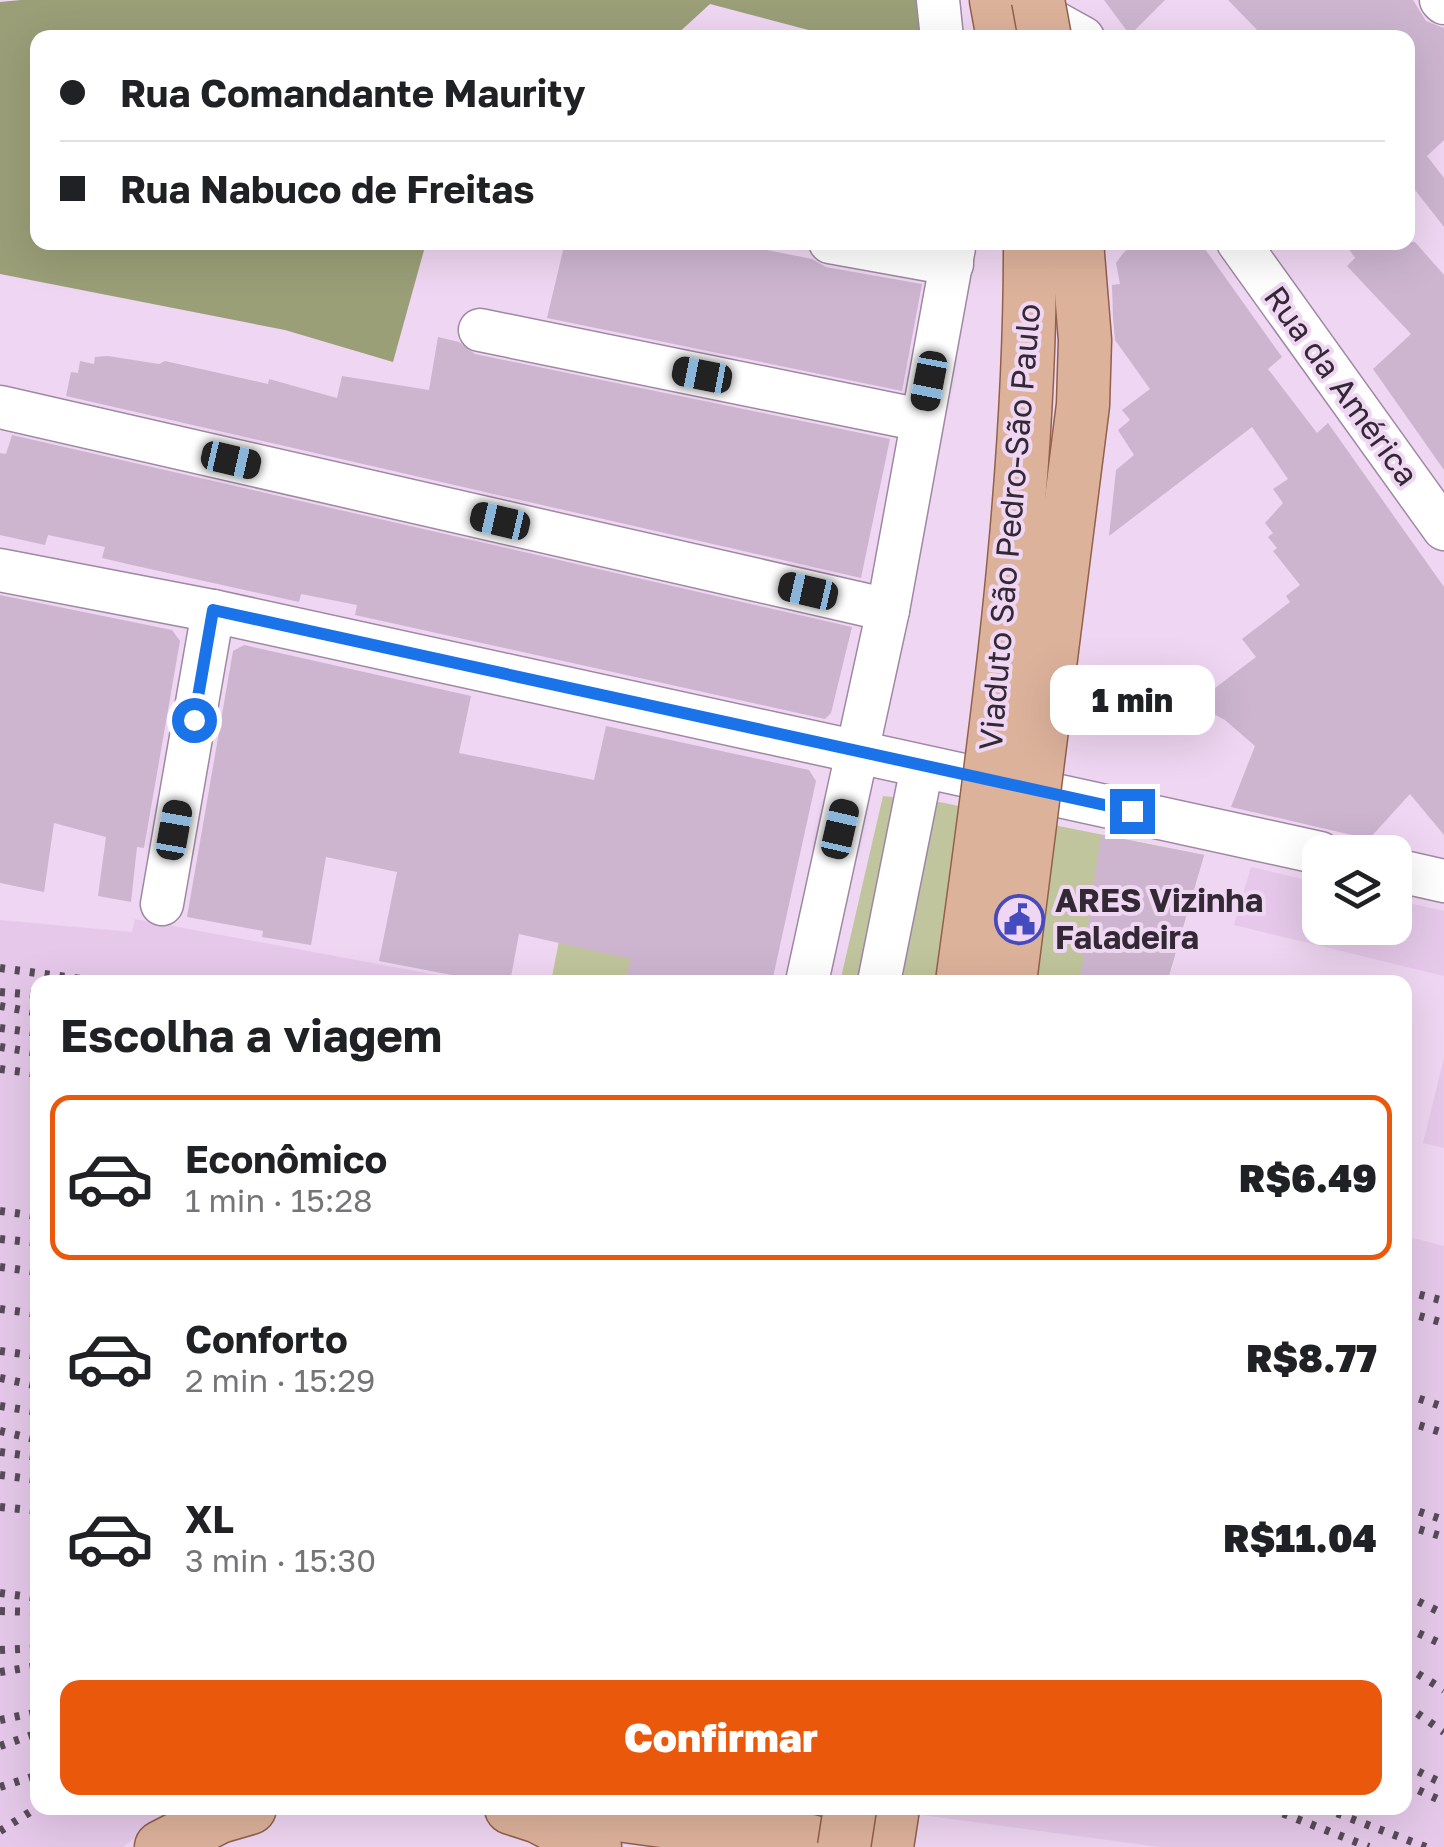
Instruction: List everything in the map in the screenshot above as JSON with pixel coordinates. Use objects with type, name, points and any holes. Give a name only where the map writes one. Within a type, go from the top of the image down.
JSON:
[{"type":"main road","points":[[1009,12],[1034,30]]},
{"type":"main road","name":"Viaduto São Pedro-São Paulo","points":[[963,975],[986,812],[1044,250]]},
{"type":"main road","name":"Viaduto São Pedro-São Paulo","points":[[1011,975],[1084,405],[1085,340],[1047,250]]},
{"type":"main road","points":[[161,1847],[226,1815]]},
{"type":"main road","points":[[535,1815],[596,1847]]},
{"type":"main road","points":[[617,1815],[828,1844],[846,1815]]},
{"type":"main road","points":[[887,1847],[892,1815]]},
{"type":"street","points":[[938,0],[941,30]]},
{"type":"street","points":[[1009,12],[1054,22],[1068,30]]},
{"type":"street","points":[[809,975],[888,610],[953,253],[919,250]]},
{"type":"street","name":"Rua da América","points":[[1244,250],[1444,529]]},
{"type":"street","points":[[480,330],[921,420]]},
{"type":"street","points":[[0,408],[888,610]]},
{"type":"street","points":[[0,570],[213,610],[1302,849]]},
{"type":"street","points":[[162,904],[213,610]]},
{"type":"street","points":[[880,975],[922,767]]},
{"type":"street","points":[[1412,874],[1444,881]]},
{"type":"shaded area","points":[[1251,867],[1302,879],[1302,942],[1234,925]]},
{"type":"shaded area","points":[[1412,904],[1444,911],[1444,976],[1316,945],[1412,945]]},
{"type":"shaded area","points":[[135,919],[437,975],[30,975],[30,1815],[165,1815],[123,1847],[0,1847],[0,920],[132,932]]},
{"type":"shaded area","points":[[1444,1058],[1444,1148],[1423,1143]]},
{"type":"shaded area","points":[[1412,1238],[1444,1246],[1444,1847],[1160,1847],[921,1815],[1412,1815]]},
{"type":"green space","points":[[916,0],[919,30],[808,30],[710,4],[682,30],[30,30],[30,250],[424,250],[393,362],[285,330],[0,274],[0,2]]},
{"type":"green space","name":"ARES Vizinha Faladeira","points":[[883,796],[939,802],[1204,855],[1169,975],[842,975]]},
{"type":"green space","points":[[559,941],[707,975],[552,975]]},
{"type":"building","points":[[1104,0],[1165,0],[1135,30],[1126,30]]},
{"type":"building","points":[[1228,0],[1413,0],[1426,21],[1444,28],[1444,140],[1427,156],[1444,178],[1444,227],[1415,190],[1415,30],[1257,30]]},
{"type":"building","points":[[1415,242],[1444,275],[1444,470],[1373,369],[1411,334],[1347,266],[1355,258],[1350,250],[1415,250]]},
{"type":"building","points":[[563,250],[768,250],[812,259],[826,267],[922,284],[902,391],[547,318]]},
{"type":"building","points":[[1127,250],[1206,250],[1282,357],[1268,369],[1317,433],[1328,423],[1444,587],[1444,835],[1410,794],[1373,835],[1352,835],[1231,807],[1255,746],[1225,720],[1194,704],[1256,657],[1242,639],[1290,602],[1286,596],[1300,585],[1273,551],[1277,548],[1268,537],[1273,533],[1265,523],[1283,503],[1273,489],[1288,479],[1252,427],[1109,536],[1116,470],[1134,455],[1118,430],[1130,420],[1122,410],[1150,389],[1115,340],[1112,285],[1120,284],[1116,263]]},
{"type":"building","points":[[438,337],[459,342],[475,354],[890,439],[861,578],[66,396],[71,372],[78,373],[80,361],[94,364],[95,357],[108,356],[159,364],[165,361],[268,384],[269,379],[337,398],[342,376],[429,390]]},
{"type":"building","points":[[12,435],[852,627],[831,713],[825,719],[355,615],[357,605],[301,594],[299,602],[132,565],[102,558],[105,547],[48,535],[45,545],[0,535],[0,453],[6,454]]},
{"type":"building","points":[[0,595],[172,630],[180,641],[144,848],[137,847],[131,902],[98,896],[106,837],[54,823],[44,892],[0,883]]},
{"type":"building","points":[[244,645],[471,696],[459,753],[594,780],[606,726],[809,770],[816,781],[774,975],[627,975],[631,959],[519,934],[511,975],[452,975],[379,961],[397,872],[326,857],[311,945],[262,937],[263,931],[187,917],[233,651]]},
{"type":"building","points":[[1101,835],[1204,855],[1169,975],[1081,975]]},
{"type":"railway","points":[[0,968],[52,975]]},
{"type":"railway","points":[[0,992],[30,994]]},
{"type":"railway","points":[[0,1006],[30,1012]]},
{"type":"railway","points":[[0,1028],[30,1032]]},
{"type":"railway","points":[[0,1047],[30,1052]]},
{"type":"railway","points":[[0,1069],[30,1073]]},
{"type":"railway","points":[[0,1211],[30,1215]]},
{"type":"railway","points":[[0,1239],[30,1242]]},
{"type":"railway","points":[[0,1267],[30,1271]]},
{"type":"railway","points":[[1412,1293],[1444,1301]]},
{"type":"railway","points":[[0,1309],[30,1313]]},
{"type":"railway","points":[[1412,1314],[1444,1323]]},
{"type":"railway","points":[[0,1351],[30,1355]]},
{"type":"railway","points":[[0,1378],[30,1384]]},
{"type":"railway","points":[[1412,1396],[1444,1407]]},
{"type":"railway","points":[[0,1406],[30,1411]]},
{"type":"railway","points":[[1412,1423],[1444,1433]]},
{"type":"railway","points":[[0,1431],[30,1438]]},
{"type":"railway","points":[[0,1452],[30,1456]]},
{"type":"railway","points":[[0,1475],[30,1479]]},
{"type":"railway","points":[[0,1507],[30,1510]]},
{"type":"railway","points":[[1412,1509],[1444,1520]]},
{"type":"railway","points":[[1412,1527],[1444,1537]]},
{"type":"railway","points":[[0,1593],[30,1597]]},
{"type":"railway","points":[[1412,1598],[1444,1614]]},
{"type":"railway","points":[[0,1611],[30,1612]]},
{"type":"railway","points":[[1412,1630],[1444,1645]]},
{"type":"railway","points":[[0,1650],[30,1648]]},
{"type":"railway","points":[[0,1672],[30,1667]]},
{"type":"railway","points":[[1412,1670],[1444,1690]]},
{"type":"railway","points":[[1412,1710],[1444,1732]]},
{"type":"railway","points":[[0,1720],[30,1714]]},
{"type":"railway","points":[[0,1746],[30,1736]]},
{"type":"railway","points":[[1412,1768],[1444,1784]]},
{"type":"railway","points":[[0,1787],[30,1778]]},
{"type":"railway","points":[[1412,1787],[1444,1802]]},
{"type":"railway","points":[[0,1831],[30,1812]]},
{"type":"railway","points":[[1287,1815],[1369,1847]]},
{"type":"railway","points":[[1341,1815],[1426,1847]]},
{"type":"place","name":"ARES Vizinha Faladeira","points":[[1020,919]]},
{"type":"route","points":[[194,720],[213,610],[1132,811]]}]
